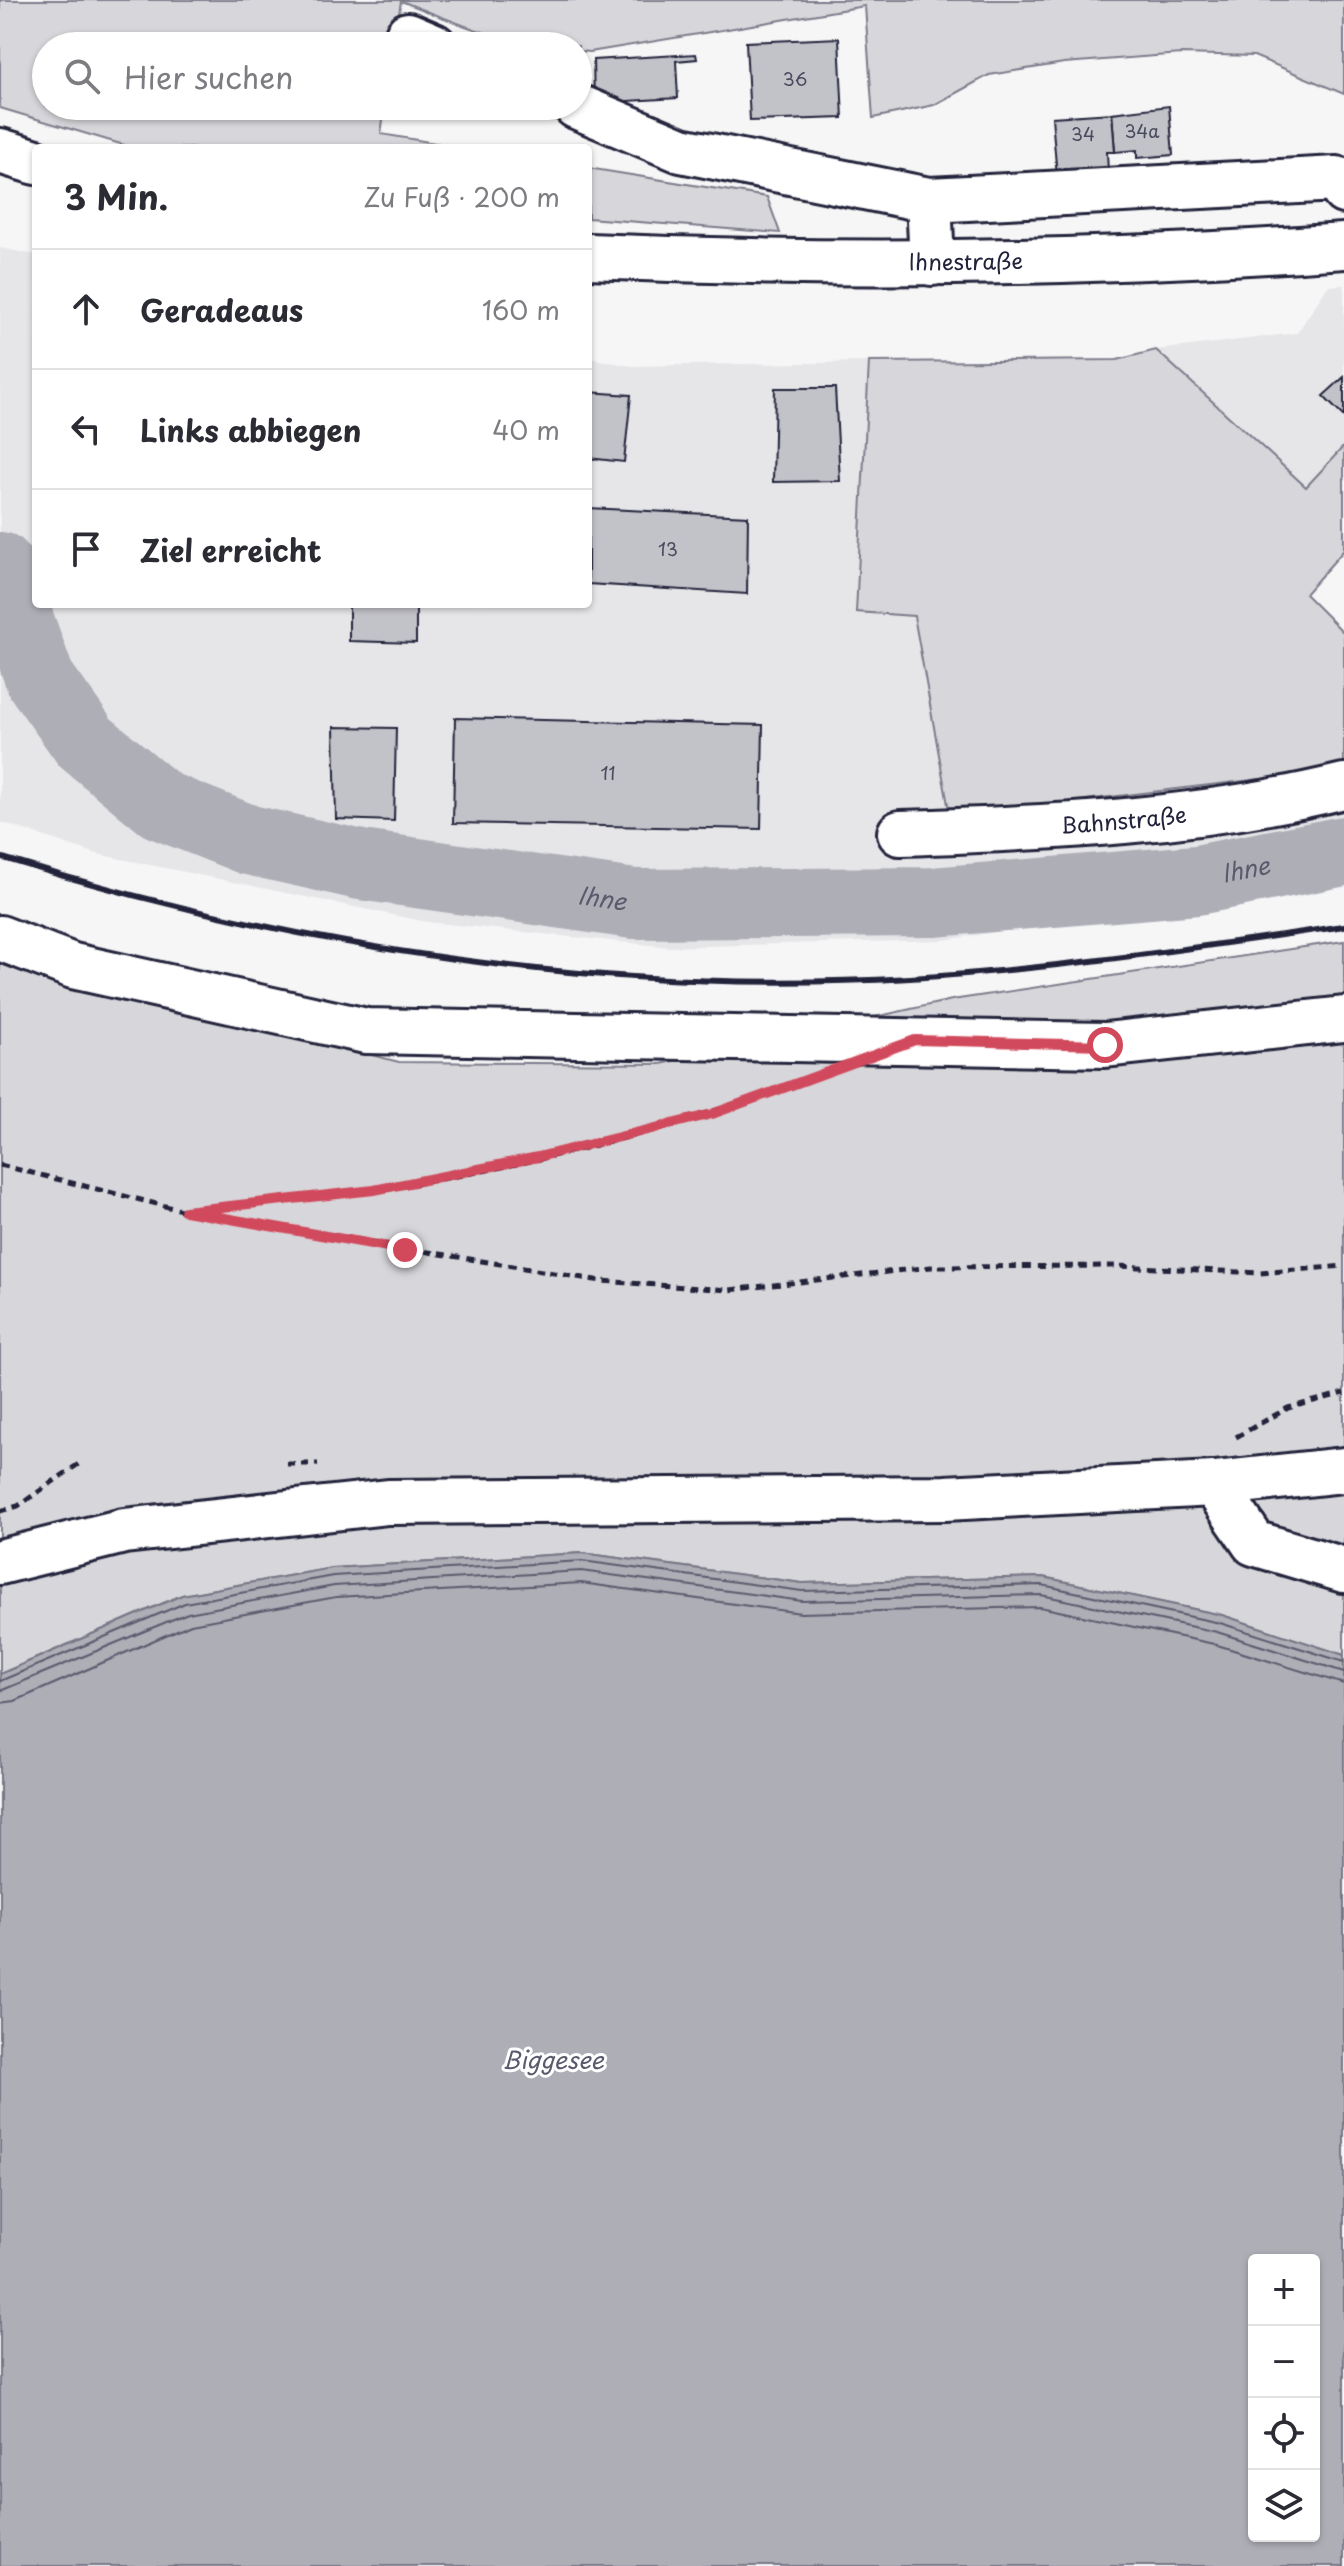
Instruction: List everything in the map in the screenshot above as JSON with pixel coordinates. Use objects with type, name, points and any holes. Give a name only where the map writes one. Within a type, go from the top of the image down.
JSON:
[{"type":"main road","points":[[592,113],[681,150],[929,200],[1337,179],[1344,191]]},
{"type":"main road","points":[[0,151],[32,161]]},
{"type":"main road","points":[[929,200],[932,263]]},
{"type":"main road","name":"Ihnestraße","points":[[592,256],[762,263],[932,263],[1161,259],[1344,246]]},
{"type":"main road","name":"Bahnstraße","points":[[900,833],[1055,827],[1178,815],[1294,798],[1344,786]]},
{"type":"main road","points":[[0,938],[73,966],[366,1031],[1105,1045],[1344,1019]]},
{"type":"main road","points":[[1219,1463],[1254,1543],[1344,1570]]},
{"type":"main road","points":[[0,1562],[124,1531],[388,1502],[945,1498],[1219,1463],[1344,1470]]},
{"type":"path","points":[[185,1211],[374,1190],[538,1157],[712,1114],[799,1082]]},
{"type":"path","points":[[0,1165],[185,1211],[601,1281],[729,1290],[931,1267],[1118,1266],[1260,1273],[1344,1266]]},
{"type":"path","points":[[1219,1463],[1288,1408],[1344,1393]]},
{"type":"path","points":[[0,1511],[18,1506],[80,1463]]},
{"type":"shaded area","points":[[0,0],[1344,0],[1344,94],[1254,56],[1181,54],[1064,63],[989,75],[934,105],[873,118],[865,6],[592,52],[592,32],[483,32],[401,1],[396,32],[32,32],[32,118],[0,108]]},
{"type":"shaded area","points":[[40,120],[383,120],[381,134],[441,144],[121,144]]},
{"type":"shaded area","points":[[592,169],[767,197],[780,233],[592,218]]},
{"type":"shaded area","points":[[0,248],[32,254],[32,608],[592,608],[592,359],[632,366],[869,362],[856,612],[914,616],[950,816],[1344,769],[1344,879],[944,940],[669,947],[427,922],[97,854],[0,822]]},
{"type":"shaded area","points":[[1344,285],[1344,446],[1306,488],[1156,350],[1297,333],[1328,286]]},
{"type":"shaded area","points":[[1156,350],[1306,487],[1344,446],[1344,550],[1305,594],[1344,633],[1344,769],[950,816],[914,616],[856,612],[869,362],[1117,360]]},
{"type":"shaded area","points":[[1344,941],[1344,1655],[1222,1615],[1043,1577],[802,1583],[582,1553],[332,1568],[182,1595],[0,1674],[0,955],[45,972],[399,1062],[661,1064],[952,1000]]},
{"type":"water","name":"Biggesee","points":[[582,1553],[802,1583],[1043,1577],[1222,1615],[1344,1655],[1344,2566],[0,2566],[0,1674],[182,1595],[332,1568]]},
{"type":"building","points":[[839,38],[843,118],[750,121],[746,42]]},
{"type":"building","points":[[696,54],[697,59],[676,61],[678,98],[594,103],[593,60]]},
{"type":"building","points":[[1169,106],[1173,155],[1137,158],[1137,150],[1115,152],[1112,113]]},
{"type":"building","points":[[1112,113],[1115,152],[1107,152],[1108,173],[1057,177],[1052,117]]},
{"type":"building","points":[[1344,377],[1344,417],[1323,396]]},
{"type":"building","points":[[775,388],[835,388],[840,481],[773,482]]},
{"type":"building","points":[[592,392],[631,395],[624,462],[592,458]]},
{"type":"building","points":[[592,508],[748,516],[747,594],[592,584]]},
{"type":"building","points":[[349,608],[416,608],[416,643],[349,641]]},
{"type":"building","points":[[455,718],[763,725],[761,829],[453,823]]},
{"type":"building","points":[[334,727],[396,728],[394,821],[336,819]]},
{"type":"waterway","name":"Ihne","points":[[0,567],[40,679],[85,742],[161,805],[249,840],[361,865],[634,904],[933,902],[1197,880],[1344,851]]},
{"type":"railway","points":[[0,857],[222,917],[335,940],[565,972],[680,979],[795,982],[964,974],[1127,956],[1344,926]]},
{"type":"route","points":[[405,1250],[185,1211],[374,1190],[538,1157],[712,1114],[915,1040],[1105,1045]]}]
